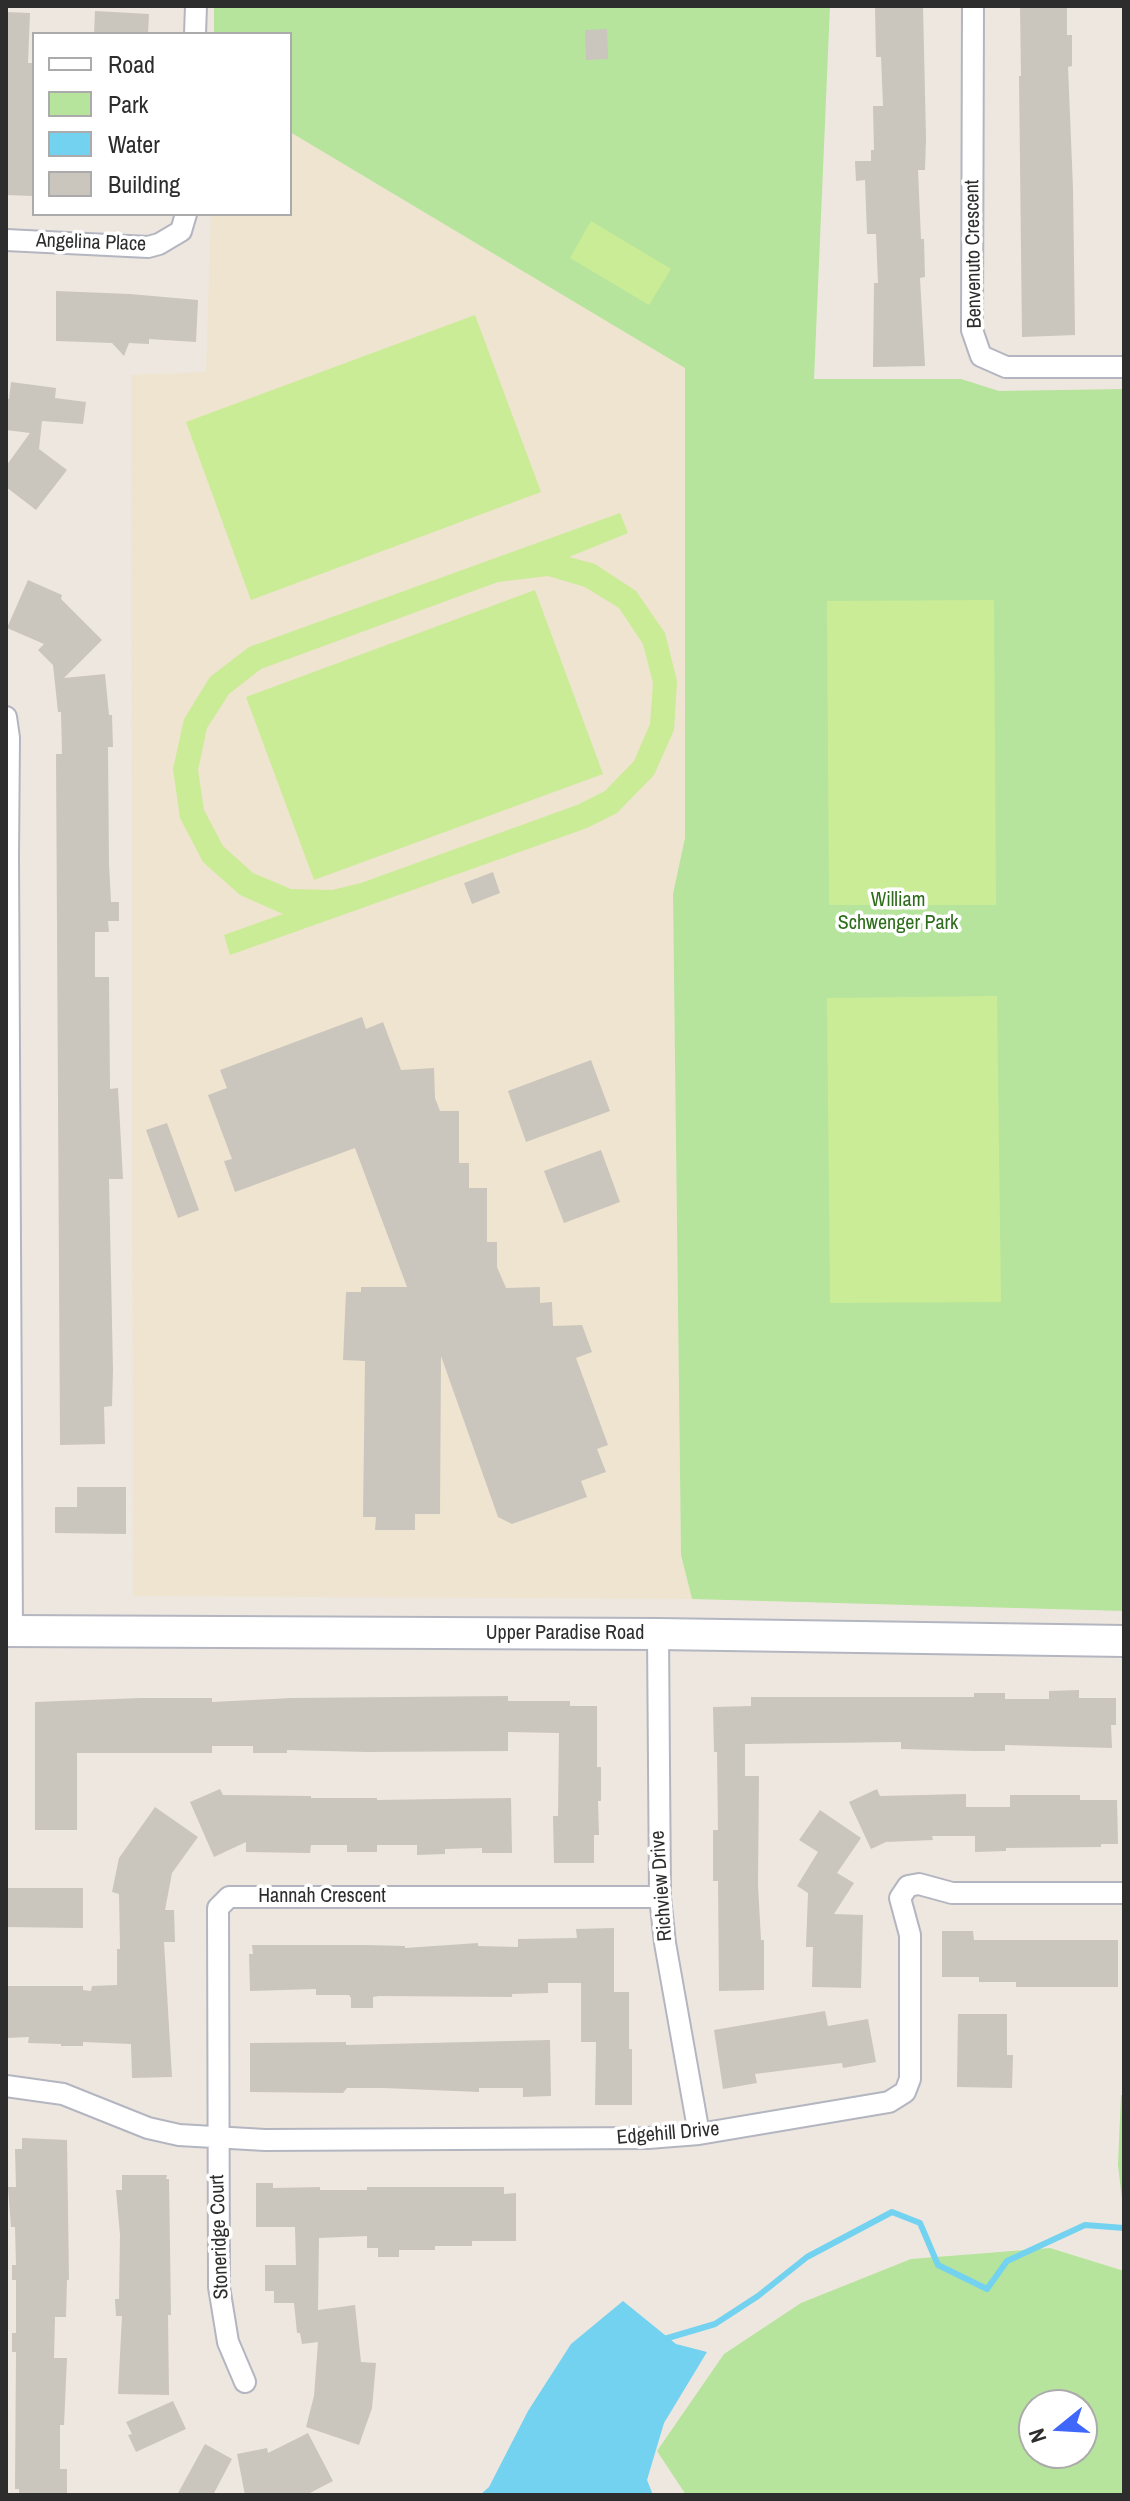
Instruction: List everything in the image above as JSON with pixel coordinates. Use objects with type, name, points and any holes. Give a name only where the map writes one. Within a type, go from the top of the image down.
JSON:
[{"type":"main road","name":"Upper Paradise Road","points":[[9,1632],[658,1634],[1124,1641]]},
{"type":"street","points":[[195,32],[196,6]]},
{"type":"street","name":"Benvenuto Crescent","points":[[973,6],[972,330],[981,356],[1006,367],[1124,367]]},
{"type":"street","name":"Angelina Place","points":[[6,240],[148,247],[181,231],[185,216]]},
{"type":"street","points":[[6,717],[9,738],[9,1632]]},
{"type":"street","name":"Richview Drive","points":[[658,1634],[660,1897],[665,1943],[699,2134]]},
{"type":"street","name":"Edgehill Drive","points":[[6,2086],[63,2094],[164,2132],[265,2140],[610,2140],[699,2134],[889,2102],[905,2092],[910,2079],[910,1935],[900,1898],[908,1886],[919,1884],[952,1893],[1124,1893]]},
{"type":"street","name":"Hannah Crescent","points":[[217,2137],[218,1908],[229,1897],[660,1897]]},
{"type":"street","name":"Stoneridge Court","points":[[217,2137],[219,2287],[228,2342],[245,2382]]},
{"type":"shaded area","points":[[292,133],[686,368],[685,838],[673,894],[681,1555],[692,1599],[133,1596],[131,375],[206,372],[211,216],[292,216]]},
{"type":"green space","name":"William Schwenger Park","points":[[214,6],[830,6],[814,379],[961,379],[999,391],[1124,389],[1124,1611],[692,1599],[681,1555],[673,894],[685,838],[685,368],[292,133],[292,32],[214,32]]},
{"type":"green space","points":[[591,221],[671,269],[649,305],[570,258]]},
{"type":"green space","points":[[475,315],[541,492],[251,600],[186,422]]},
{"type":"green space","points":[[620,513],[628,533],[569,557],[595,564],[636,591],[665,633],[677,681],[674,730],[654,775],[617,813],[587,828],[230,955],[224,935],[283,914],[240,895],[203,862],[180,818],[173,769],[184,719],[210,677],[249,647]],"holes":[[[548,576],[585,587],[619,608],[643,644],[653,683],[650,724],[634,761],[605,791],[577,805],[361,883],[332,890],[291,889],[253,873],[223,846],[204,810],[198,770],[207,728],[229,694],[261,669],[498,582]]]},
{"type":"green space","points":[[535,590],[603,774],[314,880],[246,697]]},
{"type":"green space","points":[[994,600],[996,905],[829,905],[827,601]]},
{"type":"green space","points":[[997,996],[1001,1302],[830,1303],[827,998]]},
{"type":"green space","points":[[1121,2095],[1124,2095],[1123,2208],[1118,2165]]},
{"type":"green space","points":[[1050,2248],[1124,2271],[1124,2495],[686,2495],[657,2451],[724,2354],[801,2303],[911,2259]]},
{"type":"water","points":[[623,2301],[676,2344],[707,2352],[664,2423],[647,2480],[653,2495],[480,2495],[489,2487],[528,2411],[571,2344]]},
{"type":"building","points":[[875,6],[923,6],[926,138],[925,170],[918,170],[921,239],[924,239],[925,277],[920,278],[925,366],[873,367],[874,283],[878,283],[876,234],[867,234],[865,180],[856,181],[855,161],[871,161],[871,150],[874,150],[873,106],[883,106],[881,57],[876,57]]},
{"type":"building","points":[[1020,6],[1067,6],[1067,35],[1072,35],[1072,66],[1068,67],[1075,335],[1022,337]]},
{"type":"building","points":[[95,11],[149,14],[148,32],[94,32]]},
{"type":"building","points":[[6,12],[30,13],[28,63],[32,63],[32,196],[6,195]]},
{"type":"building","points":[[607,29],[608,59],[586,60],[585,30]]},
{"type":"building","points":[[56,291],[198,300],[196,342],[149,339],[149,344],[129,343],[124,356],[112,343],[56,341]]},
{"type":"building","points":[[11,382],[56,388],[55,398],[86,402],[83,424],[42,421],[39,449],[67,470],[36,510],[6,487],[6,466],[30,433],[6,430],[6,399],[9,399]]},
{"type":"building","points":[[28,580],[62,595],[61,599],[102,640],[64,678],[105,674],[109,715],[112,715],[113,747],[108,747],[109,864],[111,902],[119,902],[119,921],[108,921],[109,932],[95,932],[95,977],[109,977],[110,1089],[118,1088],[123,1179],[109,1179],[113,1370],[112,1406],[104,1407],[105,1444],[60,1445],[56,754],[62,754],[61,712],[58,712],[53,665],[38,650],[44,644],[7,628]]},
{"type":"building","points":[[493,872],[500,893],[472,904],[464,883]]},
{"type":"building","points":[[362,1017],[366,1029],[383,1022],[401,1070],[434,1068],[435,1098],[440,1111],[459,1111],[459,1163],[469,1163],[469,1188],[487,1188],[487,1242],[497,1242],[497,1267],[506,1288],[540,1287],[540,1303],[552,1302],[553,1326],[582,1325],[592,1352],[576,1358],[608,1445],[597,1449],[606,1472],[581,1481],[587,1497],[512,1524],[498,1517],[441,1356],[440,1514],[415,1514],[415,1530],[375,1530],[376,1517],[363,1517],[365,1361],[343,1360],[346,1292],[361,1292],[361,1287],[407,1287],[355,1148],[235,1192],[224,1161],[232,1159],[208,1095],[227,1088],[220,1070]]},
{"type":"building","points":[[591,1060],[610,1111],[526,1142],[508,1091]]},
{"type":"building","points":[[167,1123],[199,1210],[178,1218],[146,1130]]},
{"type":"building","points":[[601,1150],[620,1202],[564,1223],[544,1171]]},
{"type":"building","points":[[77,1487],[126,1487],[126,1534],[55,1533],[55,1507],[77,1507]]},
{"type":"building","points":[[1079,1690],[1079,1698],[1116,1698],[1116,1725],[1111,1725],[1112,1748],[1005,1745],[1005,1751],[975,1751],[901,1749],[901,1742],[745,1744],[745,1776],[759,1776],[758,1885],[761,1940],[764,1940],[764,1990],[719,1991],[718,1881],[713,1881],[713,1830],[718,1830],[713,1707],[751,1706],[751,1697],[974,1697],[974,1693],[1005,1693],[1005,1699],[1049,1699],[1049,1691]]},
{"type":"building","points":[[508,1696],[508,1701],[570,1701],[570,1706],[597,1706],[597,1767],[601,1767],[601,1801],[598,1801],[599,1835],[594,1835],[594,1863],[554,1863],[553,1816],[558,1816],[559,1733],[508,1732],[508,1751],[287,1750],[287,1753],[253,1753],[253,1746],[212,1746],[212,1753],[77,1753],[77,1830],[35,1830],[35,1702],[141,1698],[212,1698],[212,1702]]},
{"type":"building","points":[[220,1789],[223,1795],[311,1798],[511,1798],[512,1853],[482,1853],[482,1848],[445,1849],[445,1854],[417,1855],[417,1845],[377,1845],[377,1852],[347,1852],[347,1845],[311,1845],[310,1853],[246,1852],[246,1842],[214,1857],[190,1802]]},
{"type":"building","points":[[877,1789],[880,1796],[966,1794],[966,1807],[1010,1807],[1010,1795],[1080,1795],[1080,1800],[1117,1800],[1118,1844],[975,1852],[975,1836],[932,1836],[933,1840],[886,1842],[871,1849],[849,1802]]},
{"type":"building","points":[[155,1807],[198,1837],[172,1873],[165,1910],[174,1910],[175,1942],[164,1942],[172,2077],[132,2078],[131,2044],[83,2042],[83,2046],[61,2046],[28,2043],[29,2037],[6,2038],[6,1986],[83,1986],[83,1990],[91,1991],[92,1986],[117,1985],[119,1894],[112,1892],[119,1858]]},
{"type":"building","points":[[820,1810],[861,1838],[837,1873],[854,1883],[834,1914],[863,1915],[861,1988],[812,1987],[813,1947],[806,1947],[808,1893],[797,1886],[818,1852],[799,1840]]},
{"type":"building","points":[[6,1888],[83,1888],[83,1928],[6,1927]]},
{"type":"building","points":[[614,1928],[614,1992],[629,1992],[632,2105],[595,2105],[596,2042],[581,2042],[581,1983],[548,1983],[548,1993],[512,1994],[512,1997],[379,1996],[373,1997],[373,2008],[351,2008],[349,1995],[316,1995],[316,1989],[250,1991],[249,1954],[253,1954],[252,1945],[405,1948],[478,1943],[478,1946],[518,1947],[518,1939],[577,1938],[576,1929]]},
{"type":"building","points":[[942,1931],[973,1931],[974,1940],[1118,1940],[1118,1987],[1016,1987],[1016,1982],[979,1982],[979,1977],[942,1977]]},
{"type":"building","points":[[825,2011],[828,2026],[868,2019],[876,2062],[843,2068],[842,2063],[755,2074],[757,2083],[723,2089],[714,2030]]},
{"type":"building","points":[[958,2014],[1007,2014],[1007,2055],[1013,2055],[1012,2088],[957,2087]]},
{"type":"building","points":[[550,2040],[551,2096],[523,2097],[523,2088],[479,2088],[479,2092],[347,2088],[343,2093],[250,2092],[250,2043],[346,2042],[346,2045]]},
{"type":"building","points":[[22,2138],[67,2140],[69,2280],[66,2317],[55,2317],[54,2358],[67,2358],[64,2425],[60,2425],[60,2469],[67,2469],[67,2495],[19,2495],[19,2489],[15,2489],[16,2352],[12,2352],[12,2333],[16,2333],[16,2280],[12,2280],[12,2265],[16,2265],[15,2227],[11,2227],[8,2187],[16,2187],[15,2149],[22,2149]]},
{"type":"building","points":[[122,2175],[167,2175],[166,2179],[169,2179],[169,2395],[118,2394],[122,2316],[116,2316],[115,2299],[119,2299],[120,2235],[116,2190],[122,2190]]},
{"type":"building","points":[[256,2183],[273,2183],[273,2188],[320,2187],[320,2190],[504,2187],[504,2194],[516,2193],[516,2241],[472,2241],[472,2246],[399,2250],[399,2257],[378,2257],[378,2248],[367,2248],[367,2236],[319,2238],[318,2310],[355,2305],[361,2362],[376,2363],[372,2408],[359,2445],[306,2427],[314,2396],[318,2342],[302,2344],[300,2333],[297,2333],[294,2303],[274,2303],[274,2291],[265,2291],[265,2265],[296,2265],[295,2227],[256,2227]]},
{"type":"building","points":[[173,2401],[186,2429],[136,2452],[126,2422]]},
{"type":"building","points":[[308,2433],[333,2481],[306,2495],[245,2495],[237,2454],[267,2448],[268,2453]]},
{"type":"building","points":[[205,2444],[232,2459],[213,2495],[177,2495]]},
{"type":"waterway","points":[[661,2340],[715,2324],[758,2296],[807,2257],[892,2212],[920,2223],[938,2265],[987,2289],[1007,2261],[1085,2225],[1124,2228]]}]
